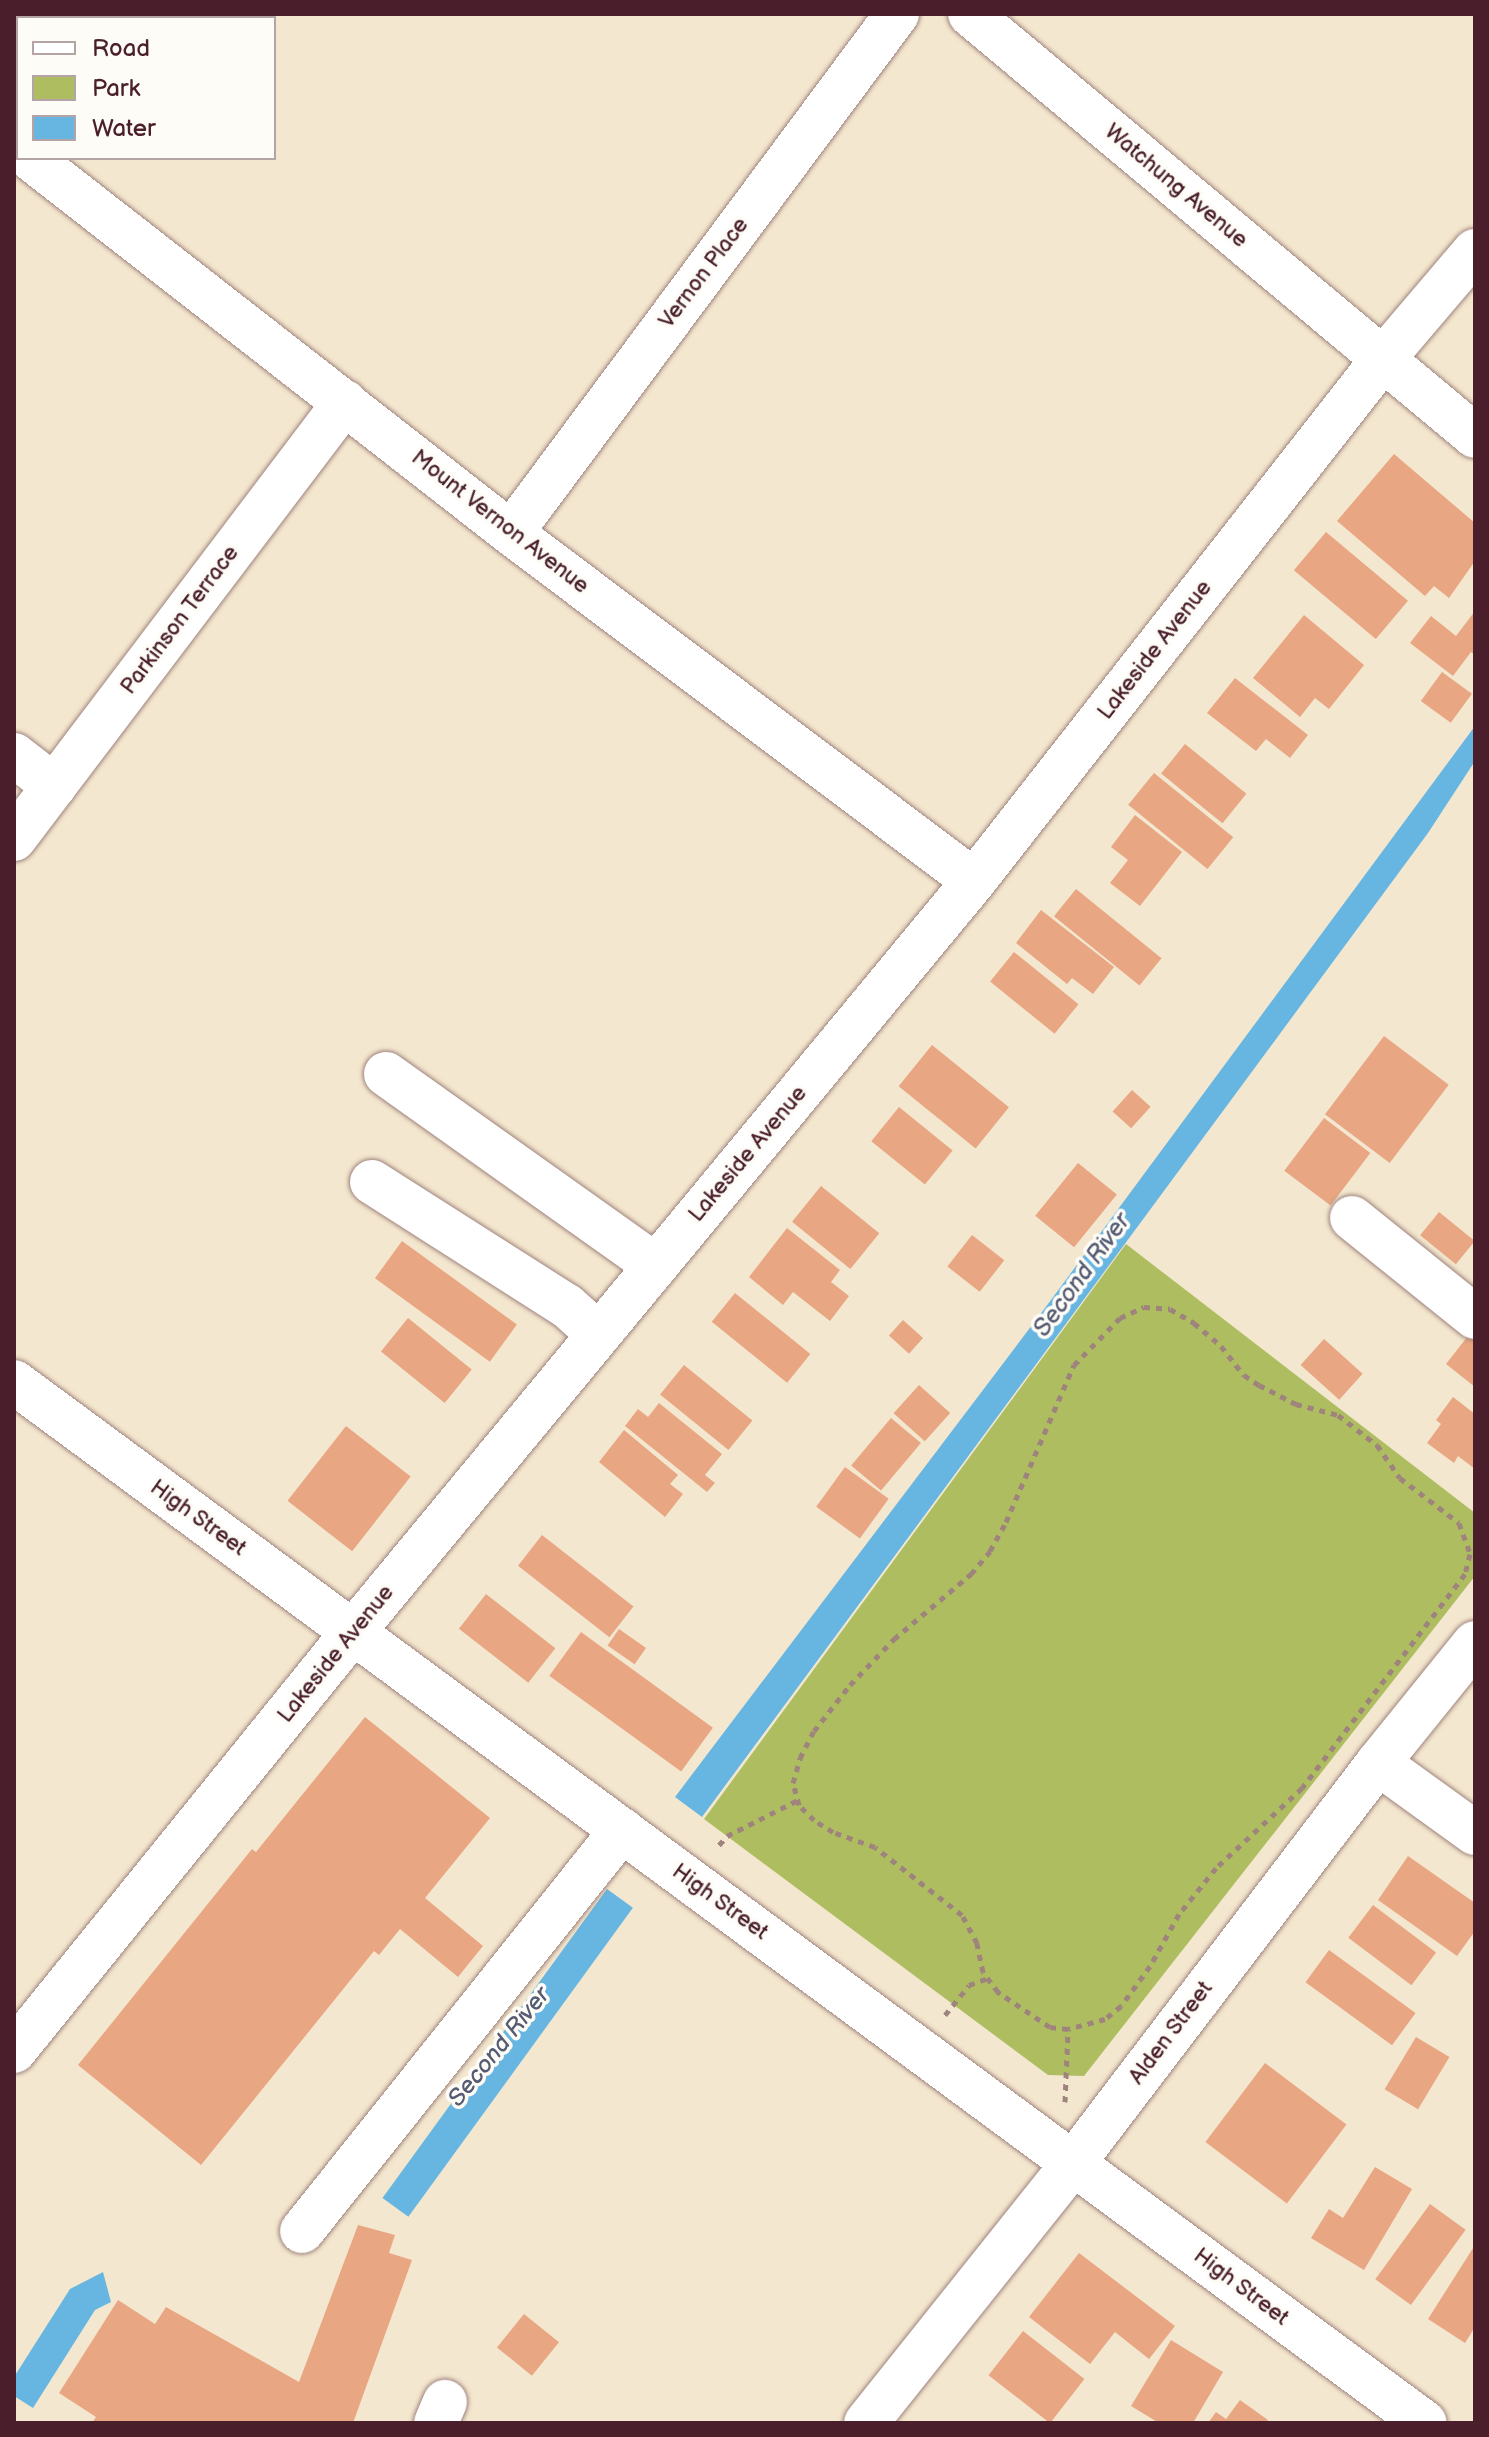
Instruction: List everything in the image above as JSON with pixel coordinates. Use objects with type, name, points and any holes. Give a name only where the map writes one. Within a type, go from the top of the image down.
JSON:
[{"type":"street","name":"Vernon Place","points":[[511,533],[897,14]]},
{"type":"street","name":"Watchung Avenue","points":[[970,14],[1475,436]]},
{"type":"street","name":"Mount Vernon Avenue","points":[[33,160],[511,533],[974,881]]},
{"type":"street","name":"Lakeside Avenue","points":[[14,2051],[353,1632],[974,881],[1383,359],[1475,251]]},
{"type":"street","name":"Parkinson Terrace","points":[[14,839],[345,402]]},
{"type":"street","points":[[14,755],[54,786]]},
{"type":"street","points":[[386,1074],[656,1266]]},
{"type":"street","points":[[372,1182],[567,1306],[598,1334]]},
{"type":"street","points":[[1352,1218],[1475,1317]]},
{"type":"street","name":"High Street","points":[[14,1382],[1425,2423]]},
{"type":"street","name":"Alden Street","points":[[866,2423],[1074,2162],[1378,1763],[1475,1643]]},
{"type":"street","points":[[1378,1763],[1475,1833]]},
{"type":"street","points":[[302,2231],[622,1830]]},
{"type":"path","points":[[1144,1307],[1170,1309],[1194,1323],[1221,1346],[1244,1375],[1259,1385],[1296,1404],[1338,1415],[1377,1445],[1400,1478],[1459,1523],[1470,1554],[1465,1574],[1302,1788],[1216,1868],[1179,1914],[1150,1966],[1121,2006],[1105,2019],[1068,2029],[1050,2027],[1021,2010],[988,1978],[977,1943],[962,1915],[875,1847],[833,1832],[814,1820],[799,1805],[793,1783],[800,1758],[814,1731],[870,1661],[971,1574],[990,1551],[1006,1522],[1074,1365],[1120,1318],[1144,1307]]},
{"type":"path","points":[[719,1845],[727,1836],[798,1800]]},
{"type":"path","points":[[945,2015],[969,1985],[988,1978]]},
{"type":"path","points":[[1065,2102],[1068,2029]]},
{"type":"green space","points":[[1126,1244],[1475,1513],[1475,1576],[1084,2076],[1048,2075],[704,1819]]},
{"type":"water","name":"Second River","points":[[1475,726],[1475,761],[1428,833],[702,1817],[675,1797],[1048,1304]]},
{"type":"water","name":"Second River","points":[[607,1889],[633,1908],[408,2217],[382,2198]]},
{"type":"water","points":[[103,2272],[111,2302],[95,2310],[33,2408],[14,2396],[14,2377],[70,2289]]},
{"type":"building","points":[[1394,454],[1475,523],[1475,561],[1449,598],[1434,586],[1425,596],[1337,521]]},
{"type":"building","points":[[1326,532],[1408,601],[1376,639],[1294,570]]},
{"type":"building","points":[[1475,611],[1475,655],[1471,652],[1453,676],[1410,643],[1431,616],[1456,636]]},
{"type":"building","points":[[1304,615],[1364,665],[1329,709],[1315,698],[1300,717],[1253,678]]},
{"type":"building","points":[[1442,672],[1472,694],[1451,723],[1421,701]]},
{"type":"building","points":[[1235,678],[1308,735],[1290,758],[1266,739],[1256,751],[1207,713]]},
{"type":"building","points":[[1185,744],[1246,794],[1222,823],[1161,774]]},
{"type":"building","points":[[1154,773],[1233,837],[1207,869],[1128,805]]},
{"type":"building","points":[[1135,815],[1182,852],[1140,906],[1110,883],[1128,860],[1111,847]]},
{"type":"building","points":[[1076,889],[1161,958],[1139,985],[1054,916]]},
{"type":"building","points":[[1041,910],[1114,967],[1093,994],[1072,978],[1067,984],[1016,943]]},
{"type":"building","points":[[1014,952],[1079,1004],[1055,1034],[990,982]]},
{"type":"building","points":[[1384,1036],[1449,1085],[1390,1163],[1325,1114]]},
{"type":"building","points":[[932,1045],[1009,1107],[976,1148],[899,1086]]},
{"type":"building","points":[[1132,1090],[1151,1107],[1131,1128],[1113,1112]]},
{"type":"building","points":[[899,1107],[953,1150],[925,1185],[871,1141]]},
{"type":"building","points":[[1324,1118],[1370,1153],[1331,1206],[1284,1171]]},
{"type":"building","points":[[1078,1163],[1117,1194],[1074,1247],[1035,1216]]},
{"type":"building","points":[[821,1186],[879,1233],[850,1269],[792,1222]]},
{"type":"building","points":[[1439,1212],[1475,1241],[1456,1264],[1420,1235]]},
{"type":"building","points":[[787,1228],[840,1270],[831,1282],[849,1296],[830,1321],[793,1292],[783,1305],[749,1277]]},
{"type":"building","points":[[972,1235],[1004,1260],[980,1292],[947,1267]]},
{"type":"building","points":[[402,1241],[517,1324],[490,1362],[375,1278]]},
{"type":"building","points":[[735,1293],[810,1354],[787,1383],[712,1322]]},
{"type":"building","points":[[408,1318],[472,1370],[445,1403],[381,1351]]},
{"type":"building","points":[[903,1320],[923,1338],[909,1354],[889,1336]]},
{"type":"building","points":[[1471,1332],[1475,1335],[1475,1387],[1446,1364]]},
{"type":"building","points":[[1324,1339],[1363,1374],[1339,1400],[1301,1365]]},
{"type":"building","points":[[684,1365],[752,1420],[728,1450],[660,1395]]},
{"type":"building","points":[[919,1385],[950,1413],[925,1441],[894,1413]]},
{"type":"building","points":[[1453,1397],[1475,1414],[1475,1469],[1458,1456],[1454,1463],[1427,1443],[1441,1424],[1436,1420]]},
{"type":"building","points":[[659,1403],[722,1454],[705,1475],[715,1483],[707,1492],[625,1426],[638,1409],[648,1417]]},
{"type":"building","points":[[891,1418],[921,1443],[881,1491],[851,1465]]},
{"type":"building","points":[[346,1426],[411,1476],[352,1551],[288,1501]]},
{"type":"building","points":[[624,1430],[678,1475],[670,1484],[683,1494],[665,1517],[599,1462]]},
{"type":"building","points":[[845,1467],[889,1499],[860,1538],[816,1507]]},
{"type":"building","points":[[542,1535],[633,1606],[609,1637],[518,1566]]},
{"type":"building","points":[[486,1594],[555,1648],[528,1683],[459,1629]]},
{"type":"building","points":[[619,1629],[646,1648],[635,1664],[608,1645]]},
{"type":"building","points":[[581,1632],[713,1728],[681,1771],[549,1676]]},
{"type":"building","points":[[365,1717],[490,1818],[425,1898],[483,1946],[458,1977],[400,1929],[379,1955],[374,1951],[201,2165],[78,2065],[252,1849],[256,1852]]},
{"type":"building","points":[[1408,1856],[1475,1903],[1475,1931],[1457,1956],[1378,1900]]},
{"type":"building","points":[[1373,1905],[1436,1953],[1411,1985],[1348,1938]]},
{"type":"building","points":[[1329,1950],[1416,2013],[1392,2045],[1305,1982]]},
{"type":"building","points":[[1416,2037],[1449,2057],[1418,2109],[1385,2089]]},
{"type":"building","points":[[1265,2063],[1346,2124],[1287,2203],[1205,2142]]},
{"type":"building","points":[[1375,2167],[1412,2189],[1364,2270],[1311,2238],[1329,2209],[1343,2218]]},
{"type":"building","points":[[1430,2204],[1466,2230],[1411,2305],[1375,2279]]},
{"type":"building","points":[[358,2225],[395,2235],[389,2253],[412,2260],[353,2423],[92,2423],[96,2417],[59,2393],[118,2300],[155,2324],[166,2307],[299,2382]]},
{"type":"building","points":[[1475,2245],[1475,2327],[1465,2343],[1428,2319]]},
{"type":"building","points":[[1079,2253],[1175,2326],[1149,2359],[1115,2332],[1090,2364],[1029,2317]]},
{"type":"building","points":[[524,2314],[559,2342],[532,2376],[497,2347]]},
{"type":"building","points":[[1023,2331],[1084,2379],[1050,2423],[989,2375]]},
{"type":"building","points":[[1171,2340],[1223,2372],[1193,2423],[1159,2423],[1131,2406]]},
{"type":"building","points":[[1240,2400],[1268,2420],[1266,2423],[1208,2423],[1216,2412],[1226,2419]]}]
